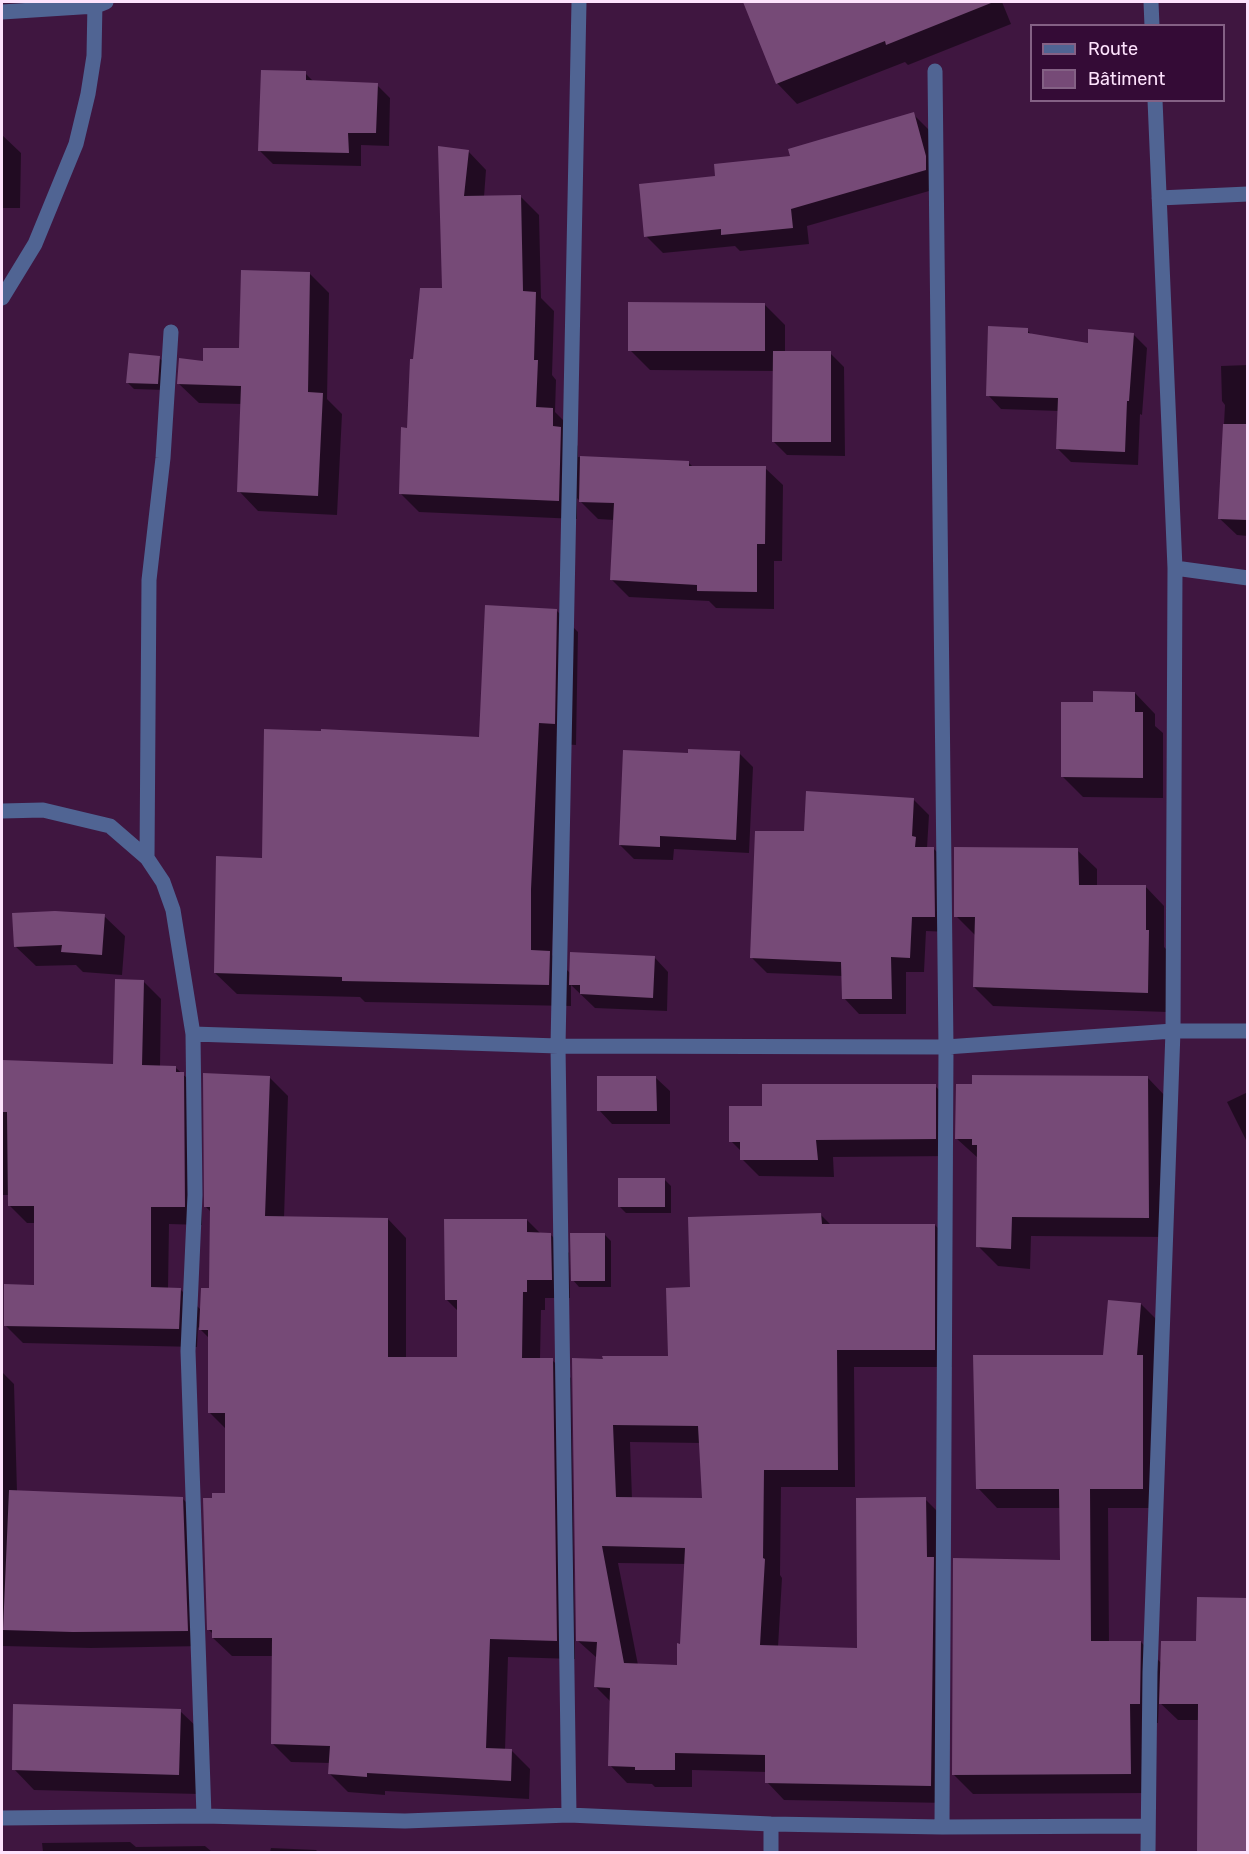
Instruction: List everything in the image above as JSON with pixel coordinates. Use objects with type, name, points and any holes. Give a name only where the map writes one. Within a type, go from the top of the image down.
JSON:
[{"type":"street","points":[[569,1815],[558,1046],[579,2]]},
{"type":"street","points":[[1151,2],[1152,24]]},
{"type":"street","points":[[2,12],[99,3],[88,94],[76,144],[34,244],[2,298]]},
{"type":"street","points":[[935,71],[946,1047],[942,1827]]},
{"type":"street","points":[[1148,1852],[1150,1660],[1173,1031],[1176,568],[1155,102]]},
{"type":"street","points":[[1159,198],[1248,194]]},
{"type":"street","points":[[147,858],[149,580],[163,458],[171,332]]},
{"type":"street","points":[[1176,568],[1248,578]]},
{"type":"street","points":[[2,811],[43,810],[110,826],[147,858],[163,882],[173,910],[193,1034],[195,1195],[188,1351],[204,1816]]},
{"type":"street","points":[[193,1034],[558,1046],[946,1047],[1173,1031],[1248,1032]]},
{"type":"street","points":[[2,1818],[204,1816],[405,1821],[569,1815],[771,1824],[942,1827],[1148,1826]]},
{"type":"street","points":[[771,1824],[771,1852]]},
{"type":"building","points":[[743,2],[991,3],[886,45],[885,41],[776,84]]},
{"type":"building","points":[[261,70],[306,71],[306,80],[378,83],[376,133],[348,133],[349,153],[258,151]]},
{"type":"building","points":[[914,112],[926,156],[926,170],[791,209],[793,228],[721,235],[721,229],[644,237],[639,184],[715,176],[714,164],[790,156],[788,149]]},
{"type":"building","points":[[438,146],[469,150],[464,196],[521,195],[523,291],[536,292],[534,360],[538,360],[536,407],[553,408],[553,426],[561,427],[559,501],[399,494],[401,427],[407,428],[410,359],[413,359],[420,288],[442,288]]},
{"type":"building","points":[[241,270],[310,272],[308,392],[323,393],[318,496],[237,492],[241,386],[177,384],[179,358],[203,361],[203,348],[239,348]]},
{"type":"building","points":[[628,302],[765,303],[765,351],[628,351]]},
{"type":"building","points":[[988,326],[1028,328],[1028,333],[1088,343],[1088,329],[1134,333],[1129,401],[1127,401],[1125,452],[1056,449],[1058,398],[986,396]]},
{"type":"building","points":[[773,351],[831,351],[831,442],[772,442]]},
{"type":"building","points":[[129,353],[160,356],[158,384],[126,383]]},
{"type":"building","points":[[1223,424],[1248,424],[1248,520],[1218,519]]},
{"type":"building","points":[[580,456],[689,461],[689,466],[766,466],[765,544],[757,544],[757,592],[697,591],[697,585],[610,580],[614,503],[579,502]]},
{"type":"building","points":[[485,605],[557,609],[555,724],[539,723],[531,889],[531,950],[550,951],[549,985],[342,981],[342,977],[214,973],[216,856],[262,858],[264,729],[321,731],[321,729],[479,737]]},
{"type":"building","points":[[1093,691],[1135,692],[1135,712],[1143,712],[1143,778],[1061,777],[1061,702],[1093,702]]},
{"type":"building","points":[[688,749],[740,751],[736,840],[660,836],[660,847],[619,845],[623,750],[688,753]]},
{"type":"building","points":[[806,791],[914,798],[912,836],[916,837],[915,847],[934,847],[935,917],[912,917],[910,958],[891,957],[892,999],[842,999],[841,962],[750,958],[755,831],[804,831]]},
{"type":"building","points":[[954,847],[1078,848],[1079,885],[1146,885],[1146,930],[1149,930],[1148,993],[973,987],[975,917],[954,917]]},
{"type":"building","points":[[55,911],[105,914],[102,955],[61,952],[62,945],[14,947],[12,913]]},
{"type":"building","points":[[570,952],[655,956],[653,998],[580,994],[580,985],[569,985]]},
{"type":"building","points":[[115,979],[144,980],[142,1065],[176,1066],[176,1072],[184,1072],[185,1207],[151,1207],[151,1287],[181,1288],[179,1329],[4,1326],[4,1284],[34,1285],[34,1206],[8,1206],[7,1112],[2,1112],[2,1060],[113,1064]]},
{"type":"building","points":[[203,1073],[270,1076],[265,1216],[388,1218],[388,1357],[457,1357],[457,1300],[445,1300],[444,1219],[527,1219],[527,1232],[551,1233],[552,1280],[527,1280],[527,1292],[523,1292],[522,1358],[553,1358],[557,1641],[490,1639],[486,1748],[512,1749],[511,1781],[367,1773],[367,1777],[328,1774],[330,1746],[271,1744],[272,1638],[212,1638],[212,1630],[207,1630],[203,1498],[212,1498],[212,1493],[225,1493],[225,1413],[208,1413],[208,1330],[199,1330],[201,1288],[209,1288],[210,1207],[204,1207]]},
{"type":"building","points":[[972,1075],[1148,1076],[1149,1218],[1012,1217],[1011,1249],[976,1247],[977,1145],[972,1145],[972,1139],[955,1139],[956,1084],[972,1084]]},
{"type":"building","points":[[597,1076],[656,1076],[657,1111],[597,1111]]},
{"type":"building","points":[[762,1084],[936,1084],[936,1139],[816,1140],[818,1160],[740,1160],[740,1142],[729,1142],[729,1106],[762,1106]]},
{"type":"building","points":[[618,1178],[665,1178],[665,1207],[618,1207]]},
{"type":"building","points":[[821,1213],[822,1224],[935,1224],[935,1350],[837,1350],[838,1470],[764,1470],[763,1558],[765,1559],[760,1645],[857,1648],[856,1498],[926,1497],[927,1557],[934,1557],[931,1786],[765,1783],[765,1755],[675,1753],[675,1770],[635,1770],[635,1767],[608,1766],[610,1688],[594,1687],[597,1642],[576,1641],[572,1358],[668,1356],[666,1288],[690,1287],[688,1217]],"holes":[[[613,1425],[698,1426],[702,1498],[616,1497]],[[602,1546],[685,1548],[677,1665],[624,1663]]]},
{"type":"building","points":[[570,1233],[605,1233],[605,1281],[571,1281]]},
{"type":"building","points":[[1108,1300],[1141,1303],[1137,1355],[1143,1355],[1143,1489],[1090,1489],[1091,1641],[1141,1641],[1140,1704],[1130,1704],[1131,1774],[952,1775],[953,1558],[1060,1560],[1059,1489],[976,1489],[973,1355],[1103,1355]]},
{"type":"building","points":[[9,1490],[183,1497],[188,1631],[3,1630]]},
{"type":"building","points":[[1197,1597],[1248,1598],[1248,1852],[1197,1852],[1198,1704],[1159,1704],[1161,1641],[1196,1641]]},
{"type":"building","points":[[13,1704],[181,1709],[179,1775],[12,1770]]}]
